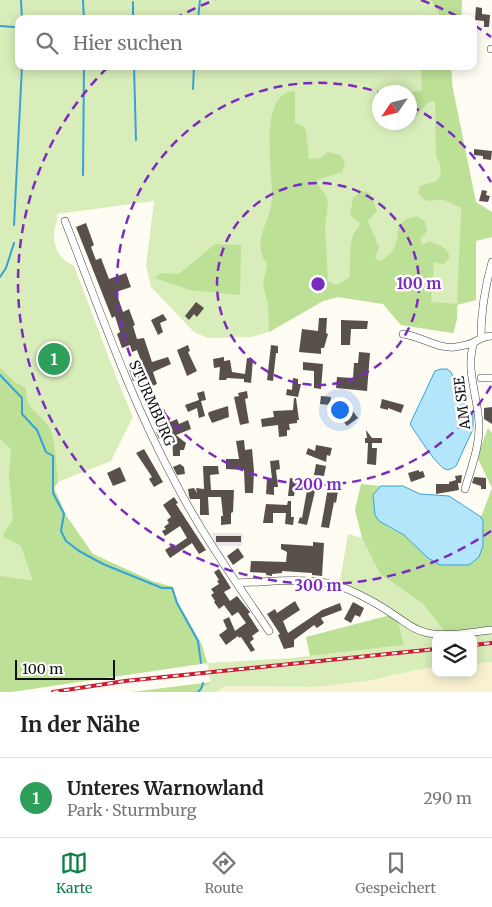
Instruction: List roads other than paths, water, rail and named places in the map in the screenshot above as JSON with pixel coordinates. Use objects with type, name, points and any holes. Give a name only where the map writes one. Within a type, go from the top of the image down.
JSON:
[{"type":"street","name":"STURMBURG","points":[[65,222],[134,397],[152,436],[180,492],[269,631]]},
{"type":"street","points":[[481,337],[481,317],[485,289],[492,262]]},
{"type":"street","points":[[403,334],[413,335],[444,347],[455,347],[474,342],[481,337],[492,336]]},
{"type":"street","name":"AM SEE","points":[[465,489],[478,439],[478,409],[470,360],[474,342]]},
{"type":"street","name":"AM SEE","points":[[481,378],[492,378]]},
{"type":"street","points":[[237,583],[298,582],[337,586],[371,601],[425,633],[444,634],[492,630]]},
{"type":"water","points":[[447,369],[451,372],[466,408],[473,414],[473,429],[456,466],[448,470],[437,462],[410,424],[435,371]]},
{"type":"water","points":[[381,486],[403,486],[420,494],[449,496],[481,517],[483,521],[483,546],[479,557],[469,565],[440,565],[428,558],[404,535],[379,521],[375,515],[373,495]]},
{"type":"waterway","points":[[21,0],[22,15]]},
{"type":"waterway","points":[[83,0],[84,15]]},
{"type":"waterway","points":[[198,15],[200,0]]},
{"type":"waterway","points":[[133,2],[133,15]]},
{"type":"waterway","points":[[0,26],[14,27]]},
{"type":"waterway","points":[[14,225],[22,70]]},
{"type":"waterway","points":[[83,175],[84,70]]},
{"type":"waterway","points":[[134,70],[136,140]]},
{"type":"waterway","points":[[193,89],[194,70]]},
{"type":"waterway","points":[[0,277],[6,268],[14,243]]},
{"type":"waterway","points":[[0,375],[22,398],[22,414],[37,430],[46,452],[53,456],[53,493],[64,514],[61,531],[66,541],[79,551],[103,564],[162,588],[172,588],[177,603],[198,641],[201,663]]},
{"type":"waterway","points":[[198,692],[203,683]]},
{"type":"railway","points":[[477,645],[492,643]]},
{"type":"railway","points":[[53,692],[125,681],[432,649]]},
{"type":"place","name":"Unteres Warnowland","points":[[54,359]]}]
